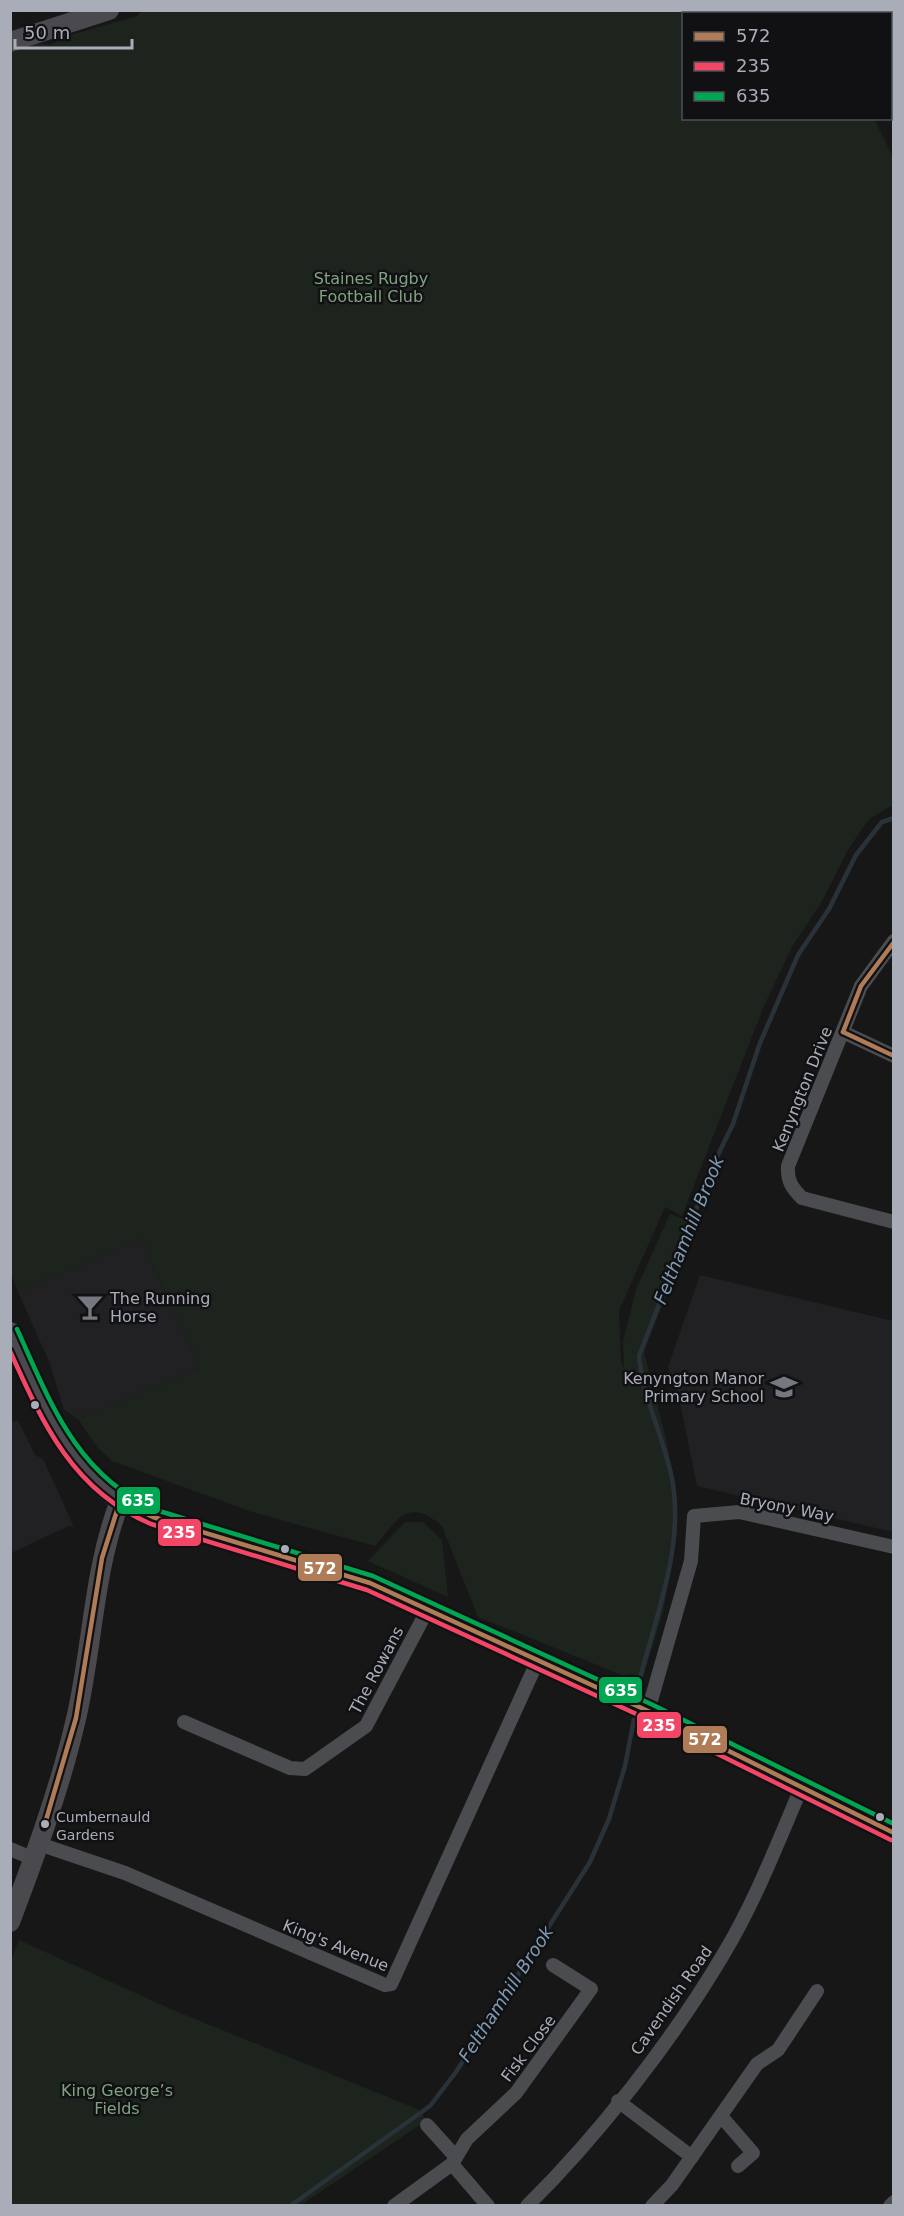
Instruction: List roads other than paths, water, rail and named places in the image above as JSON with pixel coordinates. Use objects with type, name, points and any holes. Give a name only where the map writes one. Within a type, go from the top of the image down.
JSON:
[{"type":"street","points":[[10,42],[109,10]]},
{"type":"street","name":"Kenyngton Drive","points":[[894,941],[861,986],[788,1166],[787,1177],[792,1188],[802,1198],[894,1222]]},
{"type":"street","points":[[843,1032],[894,1056]]},
{"type":"street","points":[[10,1332],[48,1417],[69,1450],[90,1474],[120,1501],[153,1517],[370,1583],[648,1711],[894,1833]]},
{"type":"street","points":[[10,1922],[36,1851],[76,1718],[104,1549],[120,1501]]},
{"type":"street","name":"Bryony Way","points":[[648,1711],[691,1561],[694,1516],[739,1512],[894,1547]]},
{"type":"street","name":"The Rowans","points":[[184,1722],[290,1768],[305,1768],[366,1726],[428,1609]]},
{"type":"street","name":"King's Avenue","points":[[36,1851],[125,1874],[385,1985],[391,1984],[538,1660]]},
{"type":"street","name":"Cavendish Road","points":[[527,2205],[560,2173],[682,2018],[724,1954],[771,1860],[802,1786]]},
{"type":"street","points":[[10,1849],[36,1851]]},
{"type":"street","name":"Fisk Close","points":[[453,2160],[467,2139],[516,2093],[591,1989],[553,1965]]},
{"type":"street","points":[[652,2205],[672,2185],[757,2064],[778,2050],[817,1991]]},
{"type":"street","points":[[618,2101],[692,2157]]},
{"type":"street","points":[[721,2116],[753,2153],[738,2166]]},
{"type":"street","points":[[427,2125],[488,2205]]},
{"type":"street","points":[[394,2205],[453,2160]]},
{"type":"street","points":[[890,2205],[894,2202]]},
{"type":"waterway","name":"Felthamhill Brook","points":[[640,1678],[666,1582],[674,1533],[675,1508],[670,1468],[645,1387],[639,1356],[715,1161],[733,1124],[760,1043],[798,955],[829,909],[856,855],[882,822],[894,818]]},
{"type":"waterway","name":"Felthamhill Brook","points":[[290,2206],[430,2106],[456,2072],[590,1862],[609,1819],[625,1766],[634,1719]]},
{"type":"place","name":"The Running Horse","points":[[90,1307]]},
{"type":"place","name":"Kenyngton Manor Primary School","points":[[784,1387]]},
{"type":"place","name":"Cumbernauld Gardens","points":[[45,1824]]},
{"type":"park label","name":"Staines Rugby Football Club","points":[[371,287]]},
{"type":"park label","name":"King George’s Fields","points":[[117,2099]]}]
